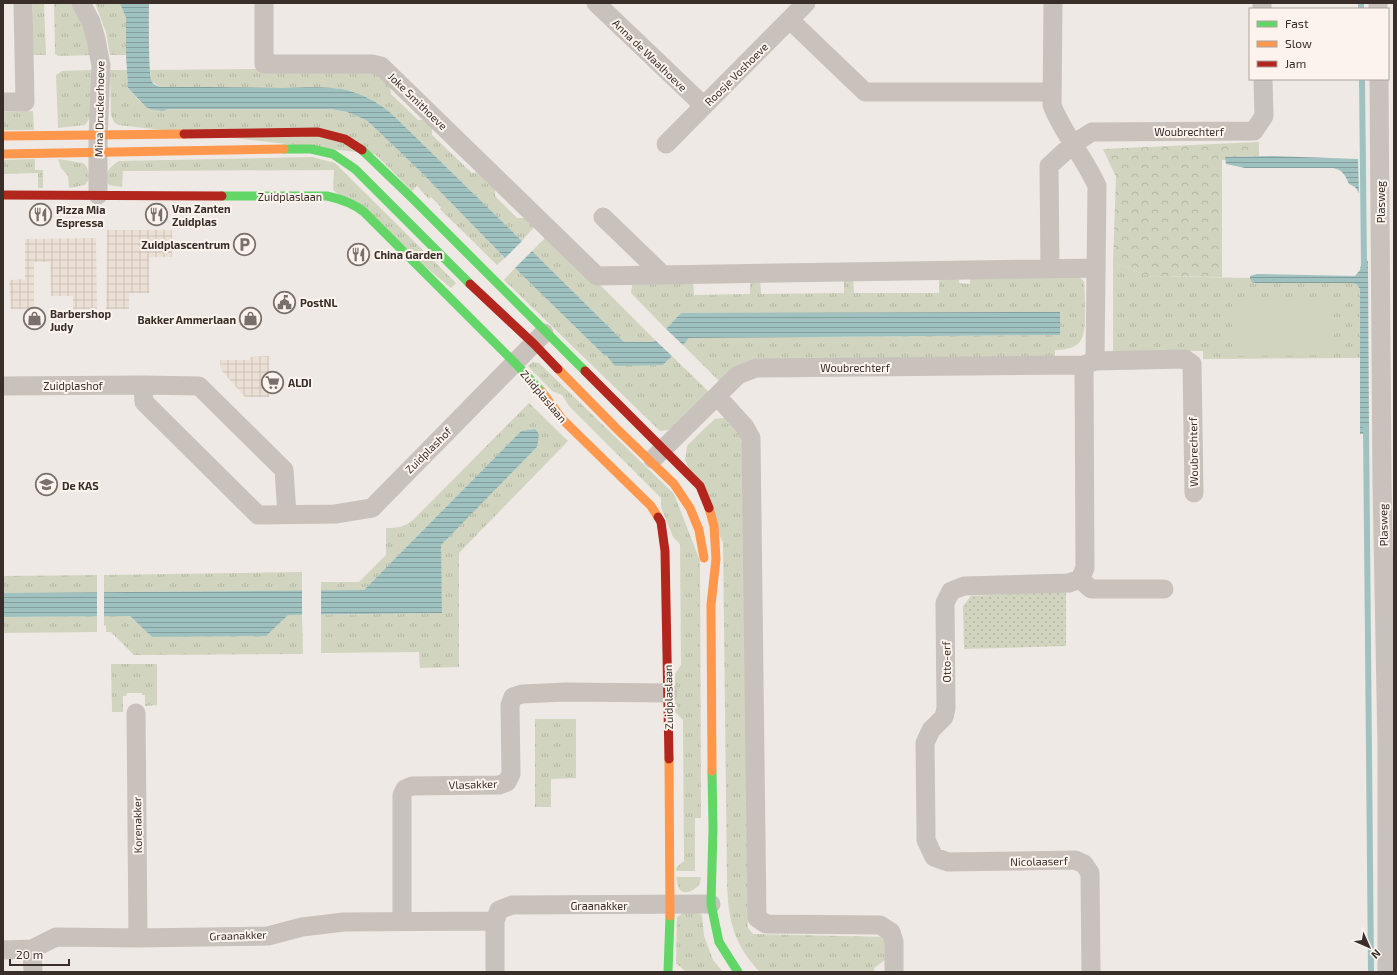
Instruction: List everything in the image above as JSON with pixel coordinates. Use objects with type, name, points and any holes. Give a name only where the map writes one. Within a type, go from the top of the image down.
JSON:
[{"type":"street","points":[[3,102],[25,102],[23,3]]},
{"type":"street","name":"Mina Druckerhoeve","points":[[81,3],[91,22],[101,66],[98,195]]},
{"type":"street","name":"Joke Smithoeve","points":[[264,3],[264,64],[372,64],[382,66],[597,276],[664,275]]},
{"type":"street","name":"Anna de Waalhoeve","points":[[596,3],[704,106]]},
{"type":"street","name":"Roosje Voshoeve","points":[[666,144],[806,3]]},
{"type":"street","points":[[1053,3],[1052,105],[1057,119],[1092,174],[1097,186],[1096,268],[1090,363],[1085,568],[1080,579],[1091,589],[1164,589]]},
{"type":"street","points":[[790,20],[865,92],[1052,92]]},
{"type":"street","name":"Woubrechterf","points":[[1050,268],[1049,166],[1073,144],[1092,132],[1254,131],[1264,116],[1263,80]]},
{"type":"street","name":"Plasweg","points":[[1379,80],[1388,483],[1391,769],[1387,972]]},
{"type":"street","points":[[3,154],[98,144],[318,132],[345,139],[364,152],[398,185],[539,338],[657,456],[700,486],[708,502],[714,526],[716,552],[711,605],[713,829],[711,904],[714,922],[720,942],[738,972]]},
{"type":"street","points":[[3,136],[98,144],[311,149],[333,154],[355,169],[482,296],[539,338],[657,456],[690,508],[700,530],[711,605]]},
{"type":"street","name":"Zuidplaslaan","points":[[3,194],[327,196],[345,199],[355,204],[364,212],[515,363],[538,387],[562,419],[650,506],[660,522],[665,551],[671,905],[668,972]]},
{"type":"street","points":[[603,217],[664,275],[1096,268]]},
{"type":"street","name":"Zuidplashof","points":[[143,386],[144,402],[258,515],[335,514],[372,508],[539,338]]},
{"type":"street","name":"Woubrechterf","points":[[657,456],[738,375],[756,368],[1090,363],[1185,359],[1192,364],[1194,493]]},
{"type":"street","name":"Zuidplashof","points":[[3,386],[200,386],[284,470],[287,515]]},
{"type":"street","points":[[717,396],[745,427],[751,438],[757,918],[766,924],[880,925],[891,932],[894,942],[894,972]]},
{"type":"street","name":"Otto-erf","points":[[934,857],[926,840],[925,743],[930,730],[944,717],[946,708],[945,603],[951,591],[964,586],[1069,583],[1080,579]]},
{"type":"street","name":"Vlasakker","points":[[402,922],[402,795],[405,789],[412,786],[499,785],[507,782],[511,774],[510,705],[513,697],[522,694],[566,692],[668,693]]},
{"type":"street","name":"Korenakker","points":[[136,713],[138,938]]},
{"type":"street","name":"Nicolaaserf","points":[[934,857],[948,862],[1075,860],[1084,864],[1090,873],[1091,972]]},
{"type":"street","name":"Graanakker","points":[[3,950],[32,950],[56,937],[138,938],[268,936],[302,927],[344,922],[495,921],[499,910],[512,905],[711,904]]},
{"type":"street","points":[[495,921],[495,972]]},
{"type":"street","points":[[32,950],[33,972]]},
{"type":"green space","points":[[33,3],[44,3],[46,55],[33,55]]},
{"type":"green space","points":[[54,3],[76,3],[92,55],[58,56],[55,54]]},
{"type":"green space","points":[[95,3],[120,3],[126,18],[126,55],[110,55],[106,32]]},
{"type":"green space","points":[[258,69],[380,74],[390,83],[391,94],[418,120],[428,120],[432,125],[432,135],[472,173],[480,172],[495,187],[495,196],[517,218],[527,218],[535,226],[522,241],[394,116],[385,108],[364,96],[336,88],[160,87],[151,81],[150,70]]},
{"type":"green space","points":[[92,70],[91,116],[85,125],[58,128],[56,75],[62,71]]},
{"type":"green space","points":[[110,70],[127,70],[128,88],[141,102],[156,110],[331,109],[347,112],[366,120],[420,171],[505,258],[497,265],[440,209],[441,207],[431,197],[429,199],[417,186],[412,191],[375,154],[118,125],[114,122],[111,115]]},
{"type":"green space","points":[[33,111],[34,130],[3,130],[3,112]]},
{"type":"green space","points":[[1259,142],[1259,156],[1226,157],[1226,160],[1222,160],[1222,277],[1148,276],[1113,262],[1116,177],[1103,149]]},
{"type":"green space","points":[[312,157],[335,163],[456,283],[451,288],[333,190],[334,170],[123,171],[122,187],[109,185],[106,178],[110,168],[119,161]]},
{"type":"green space","points":[[35,159],[35,170],[43,170],[43,188],[38,188],[38,173],[3,174],[3,160]]},
{"type":"green space","points":[[58,159],[83,163],[88,170],[89,175],[89,179],[85,185],[69,188],[68,176],[61,168]]},
{"type":"green space","points":[[545,238],[586,271],[655,340],[653,342],[624,342],[532,251]]},
{"type":"green space","points":[[1113,262],[1148,276],[1250,278],[1255,283],[1356,284],[1360,289],[1360,358],[1203,359],[1203,351],[1113,351]]},
{"type":"green space","points":[[515,268],[605,356],[606,355],[611,360],[663,365],[672,356],[709,392],[669,430],[660,431],[504,280]]},
{"type":"green space","points":[[1079,276],[1084,282],[1085,322],[1083,336],[1077,345],[1055,350],[1055,357],[748,361],[737,366],[720,382],[683,345],[689,338],[1060,335],[1060,312],[681,313],[666,329],[631,293],[633,280],[693,279],[694,295],[750,294],[750,278],[760,278],[761,294],[844,293],[844,278],[853,278],[854,293],[939,293],[939,277],[959,277],[959,283],[970,284],[970,277]]},
{"type":"green space","points":[[1232,297],[1334,297],[1334,355],[1232,356]]},
{"type":"green space","points":[[533,362],[539,363],[674,494],[700,561],[701,818],[695,818],[695,871],[676,871],[676,868],[684,861],[683,720],[675,712],[675,674],[681,665],[680,544],[673,537],[661,507],[661,498],[569,406],[562,395],[552,391],[528,366]]},
{"type":"green space","points":[[529,403],[568,441],[459,553],[459,667],[420,668],[419,652],[321,653],[321,615],[442,613],[440,545],[537,447],[535,429],[521,431],[364,590],[321,591],[321,582],[359,582],[386,555],[386,528],[401,527],[413,520]]},
{"type":"green space","points":[[725,418],[739,433],[743,446],[748,928],[753,934],[888,937],[886,959],[874,968],[874,972],[760,972],[751,962],[738,941],[731,919],[727,881],[723,543],[685,460],[687,446],[715,419]]},
{"type":"green space","points":[[302,572],[302,591],[104,592],[104,575]]},
{"type":"green space","points":[[97,575],[97,592],[3,593],[3,576]]},
{"type":"green space","points":[[1066,591],[1066,646],[964,649],[963,606],[971,596]]},
{"type":"green space","points":[[288,615],[302,615],[303,654],[134,655],[111,632],[106,632],[106,626],[104,625],[104,616],[130,616],[152,637]]},
{"type":"green space","points":[[97,616],[97,632],[3,633],[3,617]]},
{"type":"green space","points":[[111,664],[157,664],[157,705],[145,706],[145,695],[142,695],[142,693],[127,693],[126,696],[123,696],[123,712],[112,712]]},
{"type":"green space","points":[[535,719],[576,719],[576,778],[551,779],[551,807],[535,807]]},
{"type":"green space","points":[[676,877],[701,877],[700,883],[691,891],[682,892],[678,886]]},
{"type":"green space","points":[[690,909],[702,915],[704,936],[713,960],[723,972],[686,972],[676,963],[677,917]]},
{"type":"shaded area","points":[[107,230],[172,230],[172,257],[149,257],[149,293],[129,293],[129,309],[106,309]]},
{"type":"shaded area","points":[[96,238],[97,309],[73,309],[73,296],[51,296],[50,262],[34,262],[34,309],[11,309],[9,280],[25,279],[25,239]]},
{"type":"shaded area","points":[[269,356],[269,397],[245,397],[221,370],[220,360],[250,360],[250,357]]},
{"type":"water","points":[[120,3],[149,3],[150,69],[152,82],[155,85],[160,87],[336,88],[364,96],[385,108],[394,116],[522,241],[505,258],[420,171],[376,129],[366,120],[347,112],[331,109],[168,109],[163,111],[146,107],[128,88],[126,18]]},
{"type":"water","points":[[1273,156],[1358,159],[1359,193],[1355,187],[1349,184],[1343,173],[1333,168],[1245,168],[1226,164],[1225,157]]},
{"type":"water","points":[[532,251],[624,342],[653,342],[655,340],[672,356],[663,365],[615,366],[606,355],[605,356],[515,268]]},
{"type":"water","points":[[1364,258],[1368,261],[1369,434],[1360,434],[1360,289],[1356,284],[1351,283],[1255,283],[1250,279],[1250,276],[1257,274],[1355,276],[1360,270],[1362,259]]},
{"type":"water","points":[[1060,312],[1060,335],[689,338],[683,345],[666,329],[681,313]]},
{"type":"water","points":[[535,429],[539,434],[537,447],[441,545],[442,613],[288,615],[266,636],[152,637],[130,616],[3,617],[3,593],[364,590],[521,431]]},
{"type":"pier","points":[[302,589],[321,589],[321,617],[302,617]]},
{"type":"pier","points":[[97,590],[104,590],[104,618],[97,618]]},
{"type":"waterway","points":[[1361,3],[1361,8]]},
{"type":"waterway","points":[[1362,80],[1364,266]]},
{"type":"waterway","points":[[1366,426],[1371,972]]},
{"type":"traffic: fast","points":[[284,149],[311,149],[333,154],[355,169],[470,284]]},
{"type":"traffic: fast","points":[[362,150],[585,371]]},
{"type":"traffic: fast","points":[[222,196],[327,196],[356,206],[364,212],[542,392]]},
{"type":"traffic: fast","points":[[712,771],[713,829],[711,904],[719,942],[738,972]]},
{"type":"traffic: fast","points":[[668,972],[670,916]]},
{"type":"traffic: slow","points":[[3,136],[184,134]]},
{"type":"traffic: slow","points":[[3,154],[284,149]]},
{"type":"traffic: slow","points":[[558,369],[674,484],[690,508],[699,530],[704,558]]},
{"type":"traffic: slow","points":[[542,392],[562,419],[651,506],[658,517]]},
{"type":"traffic: slow","points":[[709,508],[714,526],[716,559],[711,605],[712,771]]},
{"type":"traffic: slow","points":[[669,759],[670,916]]},
{"type":"traffic: jam","points":[[184,134],[318,132],[345,139],[362,150]]},
{"type":"traffic: jam","points":[[3,195],[222,196]]},
{"type":"traffic: jam","points":[[470,284],[534,344],[558,369]]},
{"type":"traffic: jam","points":[[585,371],[700,486],[709,508]]},
{"type":"traffic: jam","points":[[658,517],[661,522],[665,551],[669,759]]},
{"type":"place","name":"Van Zanten Zuidplas","points":[[157,214]]},
{"type":"place","name":"Pizza Mia Espressa","points":[[41,215]]},
{"type":"place","name":"Zuidplascentrum","points":[[245,244]]},
{"type":"place","name":"China Garden","points":[[358,254]]},
{"type":"place","name":"PostNL","points":[[285,302]]},
{"type":"place","name":"Barbershop Judy","points":[[35,319]]},
{"type":"place","name":"Bakker Ammerlaan","points":[[251,319]]},
{"type":"place","name":"ALDI","points":[[273,382]]},
{"type":"place","name":"De KAS","points":[[46,485]]}]
